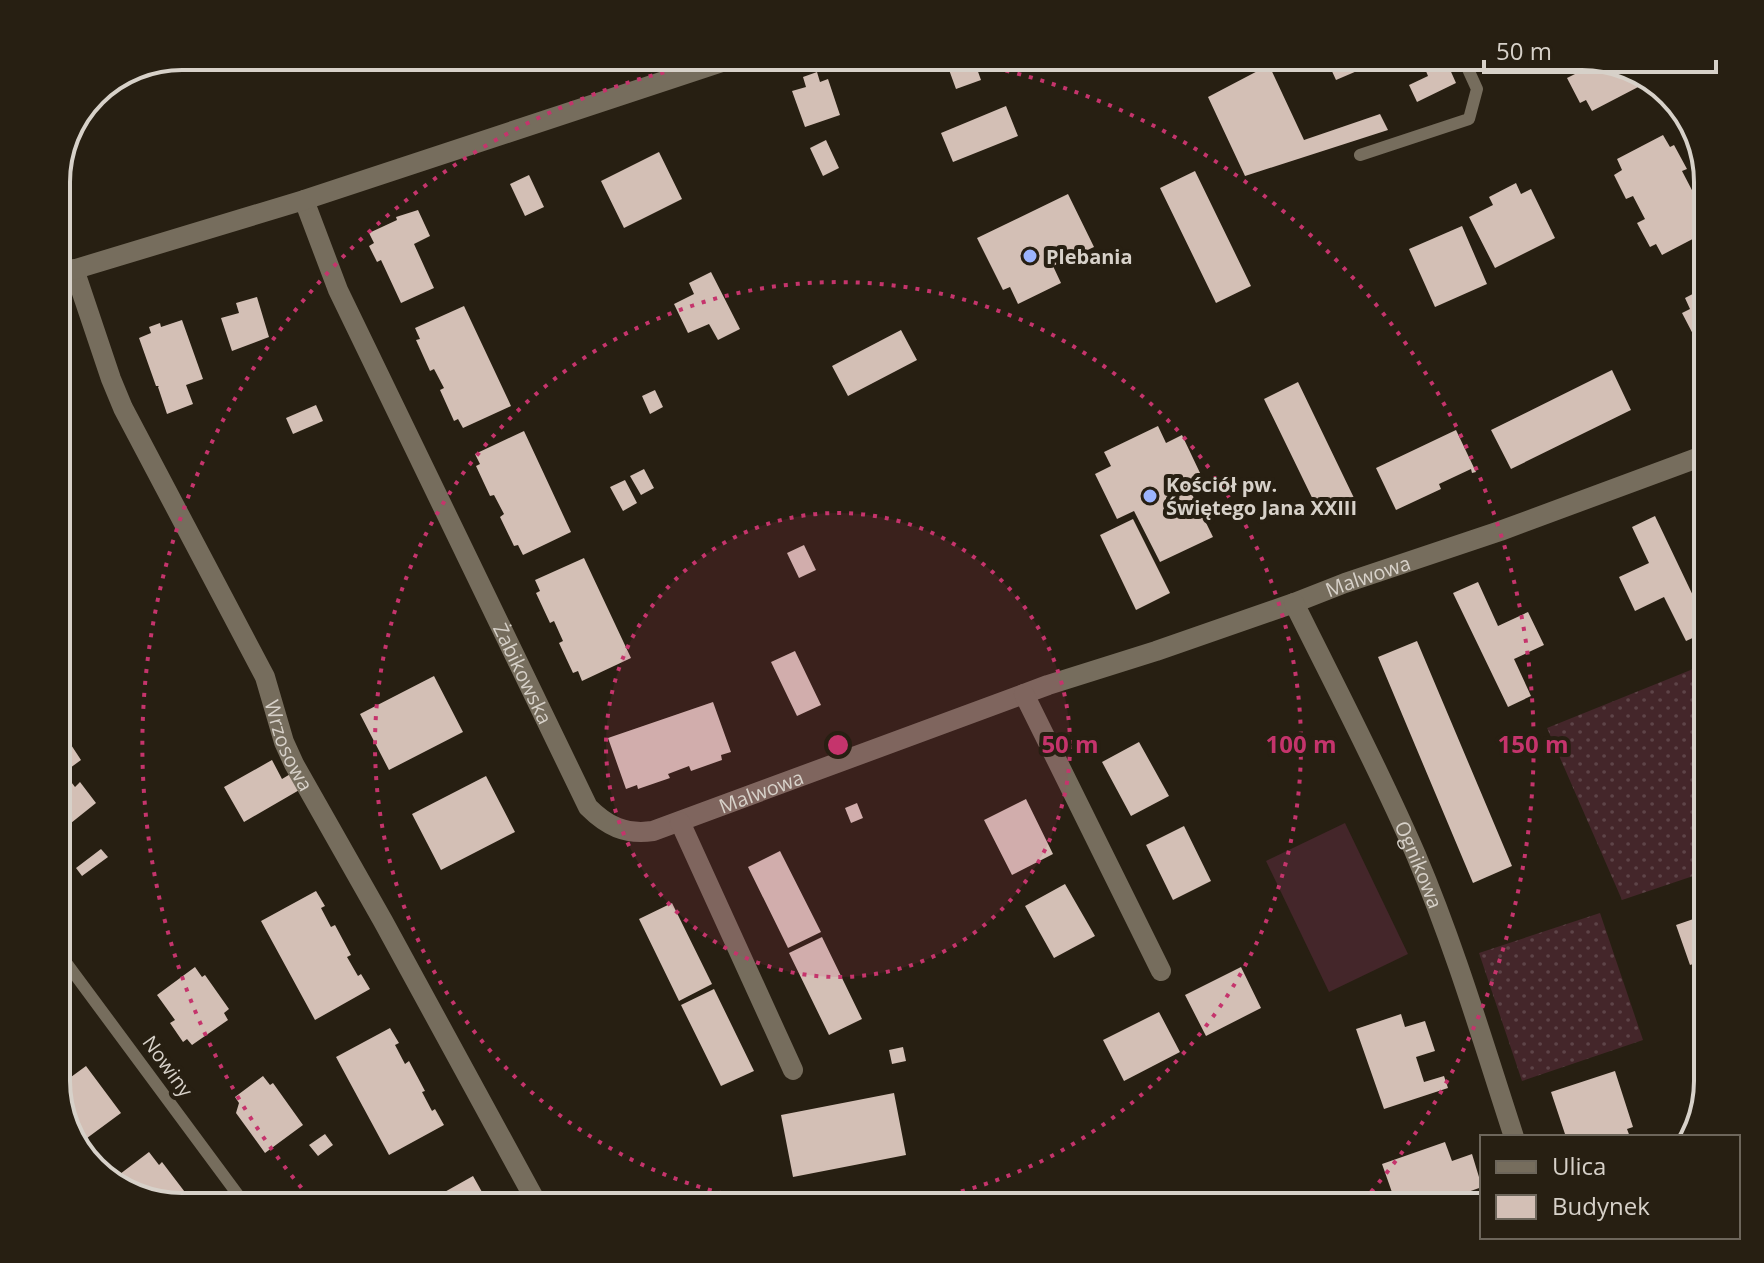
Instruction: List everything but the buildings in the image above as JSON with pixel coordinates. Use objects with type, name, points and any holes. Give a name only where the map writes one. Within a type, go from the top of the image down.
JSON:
[{"type":"street","points":[[70,270],[304,200],[698,70]]},
{"type":"street","name":"Żabikowska","points":[[304,200],[338,290],[588,807],[614,828],[628,832],[653,831],[680,822]]},
{"type":"street","name":"Wrzosowa","points":[[70,283],[123,408],[265,677],[284,742],[294,764],[531,1193]]},
{"type":"street","name":"Malwowa","points":[[680,822],[1024,694],[1583,502],[1694,459]]},
{"type":"street","name":"Ognikowa","points":[[1294,603],[1417,857],[1461,974],[1513,1135]]},
{"type":"street","points":[[1024,694],[1161,971]]},
{"type":"street","points":[[680,822],[793,1070]]},
{"type":"lane","points":[[1360,155],[1469,119],[1477,89],[1468,70]]},
{"type":"lane","name":"Nowiny","points":[[70,968],[237,1193]]},
{"type":"shaded area","points":[[1694,669],[1694,876],[1622,900],[1547,728]]},
{"type":"shaded area","points":[[1345,823],[1408,954],[1329,992],[1266,861]]},
{"type":"shaded area","points":[[1600,913],[1643,1040],[1522,1081],[1479,953]]},
{"type":"place","name":"Plebania","points":[[1030,256]]},
{"type":"place","name":"Kościół pw. Świętego Jana XXIII","points":[[1150,496]]}]
